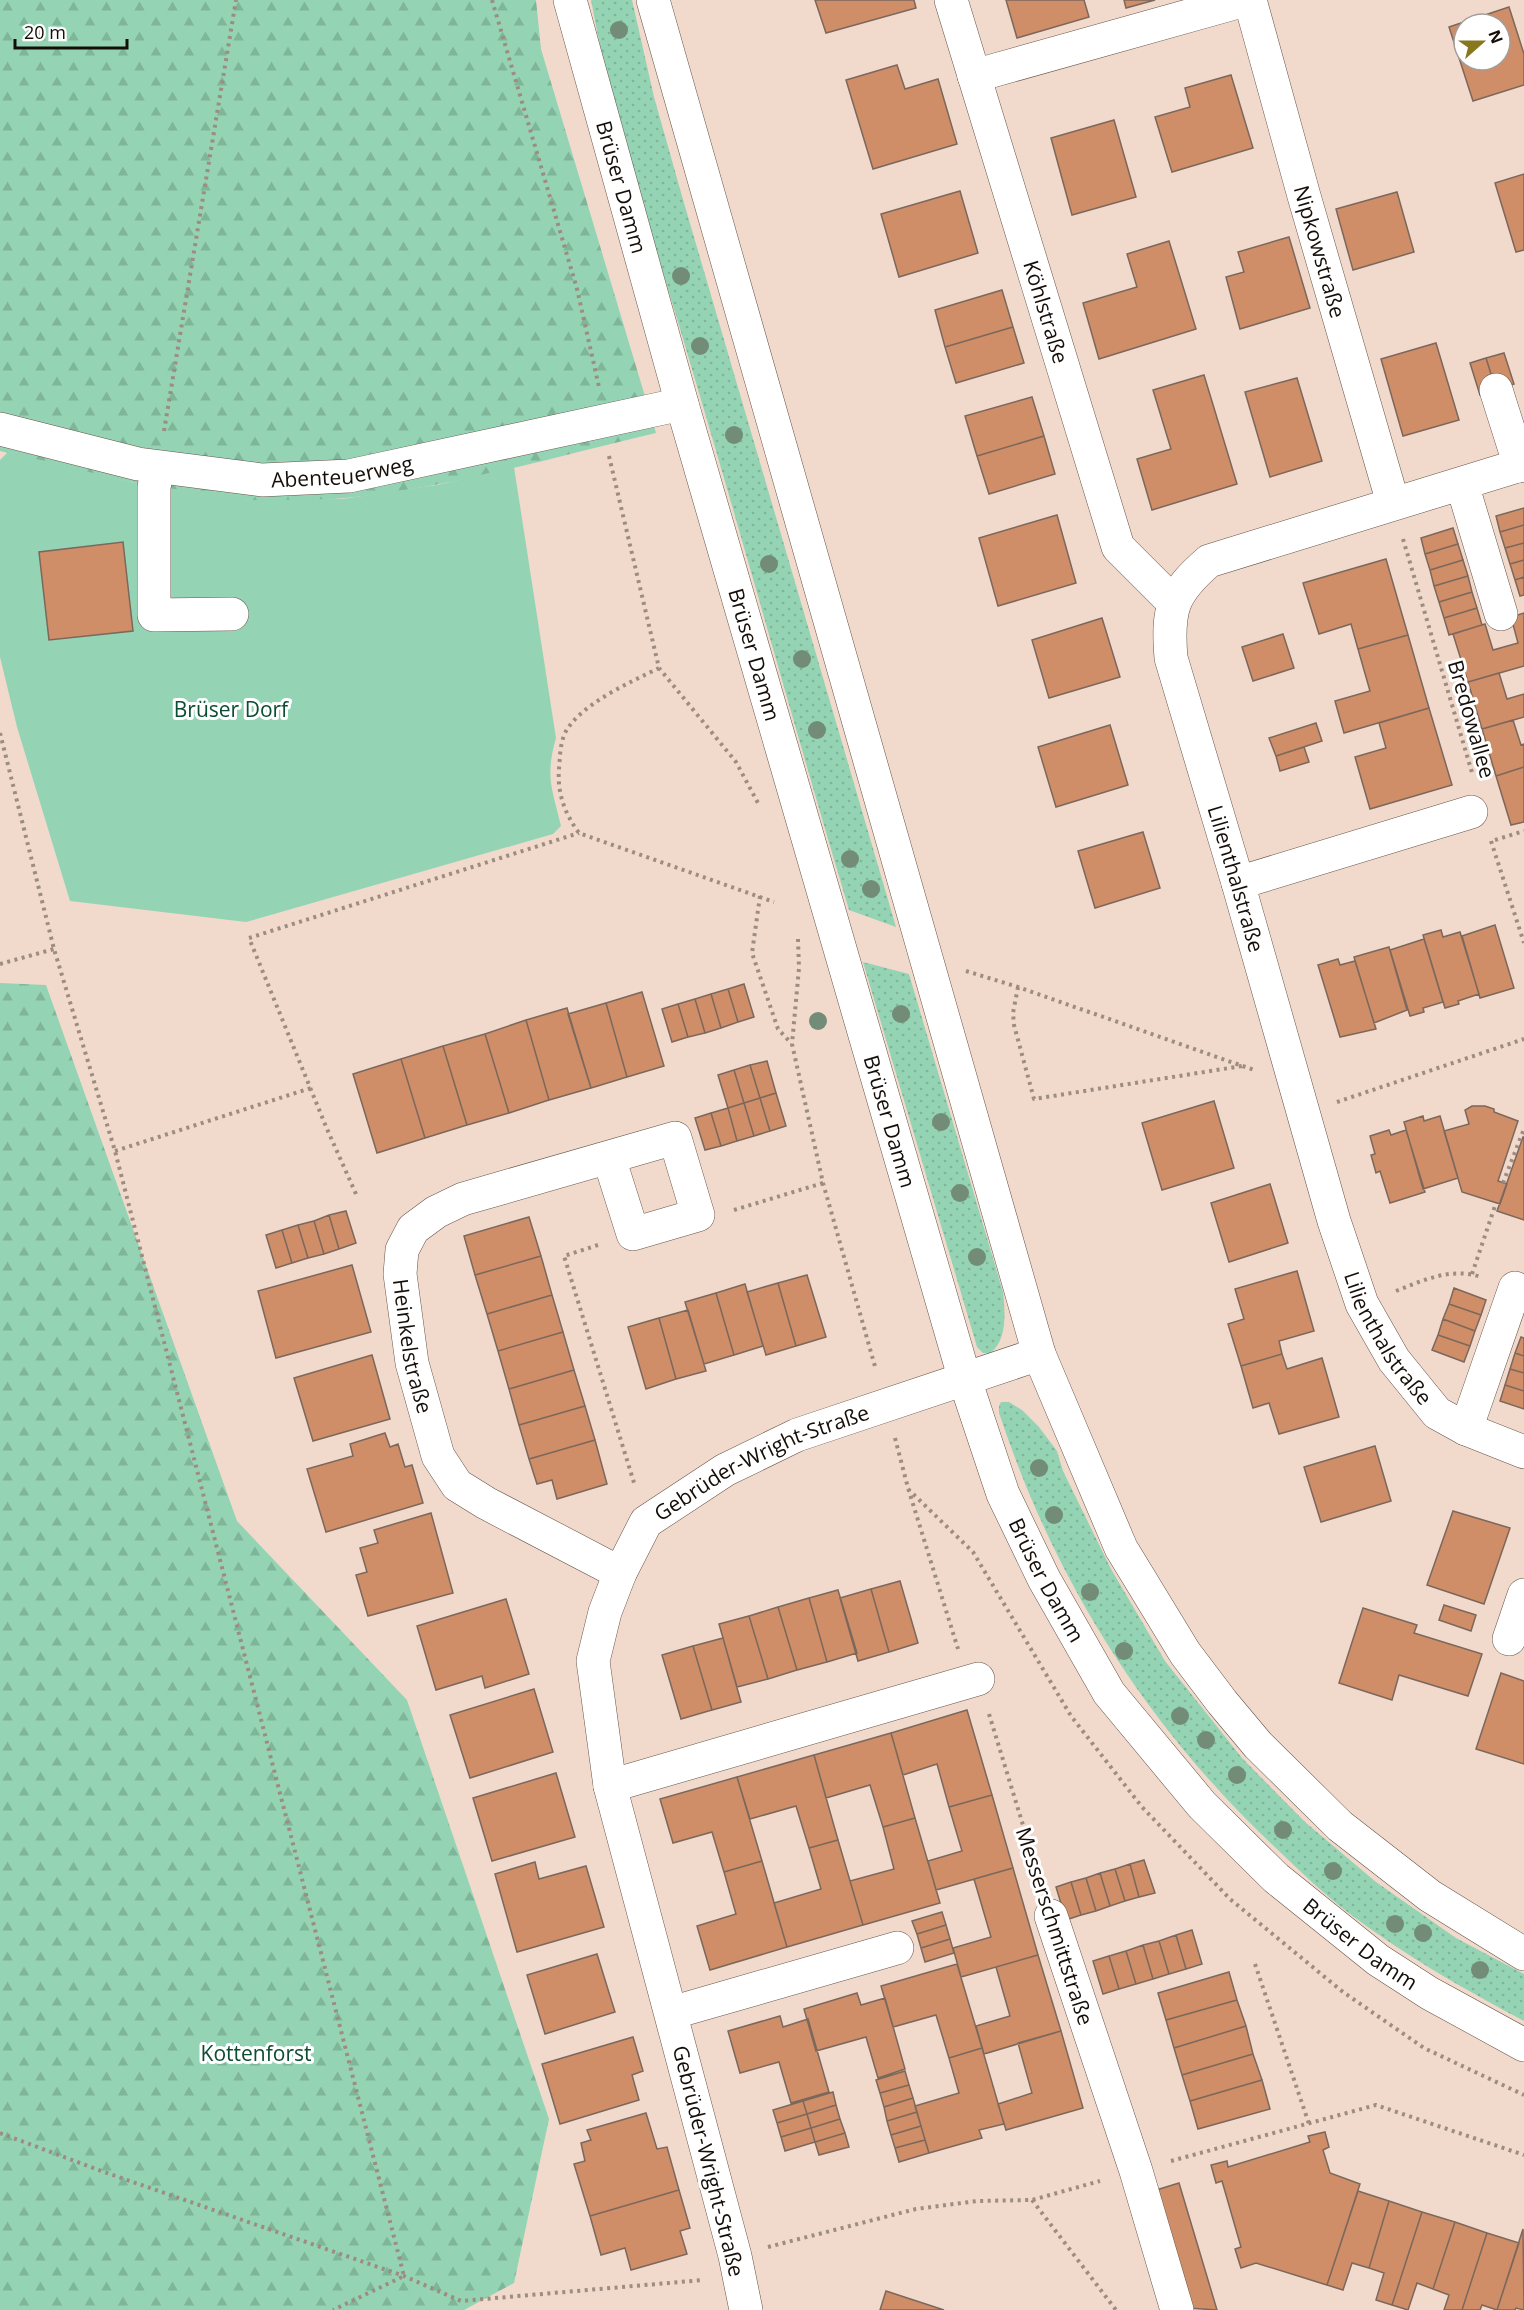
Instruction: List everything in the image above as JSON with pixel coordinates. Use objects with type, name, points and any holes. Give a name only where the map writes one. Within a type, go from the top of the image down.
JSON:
[{"type":"street","name":"Brüser Damm","points":[[570,0],[682,404],[965,1380],[1003,1494],[1044,1579],[1110,1693],[1202,1805],[1276,1878],[1378,1960],[1447,2004],[1524,2045]]},
{"type":"street","points":[[653,0],[1039,1354],[1121,1548],[1185,1653],[1222,1702],[1266,1753],[1340,1826],[1430,1896],[1524,1954]]},
{"type":"street","name":"Köhlstraße","points":[[951,0],[1118,547],[1174,603]]},
{"type":"street","name":"Nipkowstraße","points":[[974,76],[1247,0],[1393,503]]},
{"type":"street","points":[[1496,390],[1522,465]]},
{"type":"street","name":"Abenteuerweg","points":[[0,429],[158,468],[262,480],[349,476],[682,404]]},
{"type":"street","name":"Lilienthalstraße","points":[[1522,465],[1209,561],[1187,579],[1174,603],[1168,630],[1171,658],[1334,1221],[1362,1304],[1394,1360],[1437,1413],[1466,1429],[1524,1452]]},
{"type":"street","points":[[158,468],[154,487],[154,615],[232,614]]},
{"type":"street","points":[[1462,484],[1501,614]]},
{"type":"street","points":[[1238,883],[1478,809]]},
{"type":"street","name":"Heinkelstraße","points":[[620,1573],[486,1503],[457,1485],[438,1456],[415,1373],[400,1274],[402,1250],[413,1229],[436,1212],[463,1199],[675,1138],[698,1215]]},
{"type":"street","points":[[609,1158],[633,1234],[698,1215]]},
{"type":"street","points":[[1466,1429],[1515,1288]]},
{"type":"street","name":"Gebrüder-Wright-Straße","points":[[746,2310],[737,2265],[610,1786],[593,1661],[605,1612],[620,1573],[646,1522],[725,1470],[797,1436],[1039,1354]]},
{"type":"street","points":[[1509,1639],[1524,1595]]},
{"type":"street","points":[[610,1786],[978,1679]]},
{"type":"street","name":"Messerschmittstraße","points":[[1051,1916],[1136,2171],[1177,2310]]},
{"type":"street","points":[[671,2013],[897,1948]]},
{"type":"path","points":[[158,468],[236,0]]},
{"type":"path","points":[[492,0],[578,289],[602,399],[601,422],[659,668],[736,762],[760,808]]},
{"type":"path","name":"Bredowallee","points":[[1393,503],[1478,809],[1491,841],[1524,943]]},
{"type":"path","points":[[659,668],[607,694],[581,714],[566,732],[560,748],[558,774],[567,817],[579,833],[774,902]]},
{"type":"path","points":[[0,733],[54,949],[115,1151],[404,2276]]},
{"type":"path","points":[[1491,841],[1524,831]]},
{"type":"path","points":[[356,1194],[249,938],[579,833]]},
{"type":"path","points":[[760,896],[752,953],[778,1029],[792,1044]]},
{"type":"path","points":[[797,930],[799,968],[792,1044],[823,1183],[908,1488],[963,1666],[978,1679]]},
{"type":"path","points":[[0,964],[54,949]]},
{"type":"path","points":[[963,970],[1018,987],[1259,1072]]},
{"type":"path","points":[[1018,987],[1014,1024],[1034,1099],[1243,1066]]},
{"type":"path","points":[[1304,1112],[1524,1040]]},
{"type":"path","points":[[115,1151],[310,1088]]},
{"type":"path","points":[[1503,1183],[1524,1129]]},
{"type":"path","points":[[698,1215],[721,1214],[823,1183]]},
{"type":"path","points":[[1472,1274],[1496,1203]]},
{"type":"path","points":[[633,1234],[564,1256],[646,1522]]},
{"type":"path","points":[[1362,1304],[1441,1274],[1472,1274],[1515,1288]]},
{"type":"path","name":"Messerschmittstraße","points":[[978,1679],[1051,1916]]},
{"type":"path","points":[[1255,1964],[1309,2124]]},
{"type":"path","points":[[0,2133],[104,2172],[404,2276],[461,2301],[694,2281],[737,2265],[916,2209],[977,2201],[1032,2200],[1376,2105],[1524,2155]]},
{"type":"path","points":[[1032,2200],[1116,2310]]},
{"type":"path","points":[[333,2310],[404,2276]]},
{"type":"green space","points":[[0,0],[536,0],[541,49],[656,433],[506,470],[403,491],[351,498],[300,501],[250,500],[187,493],[124,481],[0,451]]},
{"type":"green space","points":[[591,0],[632,0],[654,97],[684,203],[896,927],[849,910],[624,142]]},
{"type":"green space","name":"Brüser Dorf","points":[[8,452],[134,483],[250,500],[342,499],[437,485],[514,467],[556,738],[550,773],[561,826],[553,834],[246,922],[70,901],[17,727],[0,657],[0,460]]},
{"type":"green space","points":[[863,962],[909,974],[1003,1292],[1005,1316],[1003,1333],[996,1348],[990,1353],[983,1353],[977,1347]]},
{"type":"green space","name":"Kottenforst","points":[[0,983],[46,985],[237,1521],[407,1700],[549,2119],[514,2283],[464,2310],[0,2310]]},
{"type":"green space","points":[[1001,1402],[1009,1402],[1022,1410],[1039,1427],[1057,1451],[1063,1471],[1111,1569],[1165,1661],[1242,1758],[1305,1822],[1376,1882],[1456,1938],[1524,1974],[1524,2021],[1413,1957],[1341,1907],[1296,1867],[1232,1804],[1188,1755],[1111,1650],[1078,1594],[1048,1536],[1022,1475],[999,1413]]},
{"type":"building","points":[[815,0],[914,0],[916,8],[826,33]]},
{"type":"building","points":[[1006,0],[1084,0],[1089,17],[1017,38]]},
{"type":"building","points":[[1124,0],[1155,0],[1126,8]]},
{"type":"building","points":[[1509,7],[1511,12],[1494,12]]},
{"type":"building","points":[[1512,16],[1524,54],[1524,85],[1473,101],[1464,72],[1512,72]]},
{"type":"building","points":[[897,65],[905,89],[938,79],[957,144],[873,169],[846,80]]},
{"type":"building","points":[[1231,75],[1253,148],[1172,172],[1155,117],[1190,107],[1185,88]]},
{"type":"building","points":[[1114,120],[1136,197],[1072,215],[1051,138]]},
{"type":"building","points":[[1524,174],[1524,250],[1516,252],[1495,183]]},
{"type":"building","points":[[960,191],[978,253],[899,277],[881,214]]},
{"type":"building","points":[[1397,192],[1414,252],[1353,270],[1336,209]]},
{"type":"building","points":[[1289,237],[1310,308],[1240,329],[1226,277],[1244,272],[1238,252]]},
{"type":"building","points":[[1169,241],[1196,329],[1099,359],[1083,303],[1137,287],[1127,254]]},
{"type":"building","points":[[1002,290],[1013,327],[945,347],[935,310]]},
{"type":"building","points":[[1013,327],[1024,363],[956,383],[945,347]]},
{"type":"building","points":[[1436,343],[1459,420],[1403,436],[1381,359]]},
{"type":"building","points":[[1504,353],[1514,384],[1496,390],[1486,358]]},
{"type":"building","points":[[1486,358],[1496,390],[1480,395],[1470,363]]},
{"type":"building","points":[[1204,375],[1237,484],[1152,510],[1137,459],[1171,449],[1153,390]]},
{"type":"building","points":[[1297,378],[1322,461],[1270,477],[1245,392]]},
{"type":"building","points":[[1032,397],[1044,436],[977,456],[965,416]]},
{"type":"building","points":[[1044,436],[1055,474],[989,494],[977,456]]},
{"type":"building","points":[[1524,508],[1524,525],[1500,532],[1496,516]]},
{"type":"building","points":[[1057,515],[1076,583],[998,606],[979,538]]},
{"type":"building","points":[[1524,525],[1524,543],[1505,548],[1500,532]]},
{"type":"building","points":[[1453,528],[1458,544],[1425,554],[1421,538]]},
{"type":"building","points":[[123,542],[133,631],[49,640],[39,552]]},
{"type":"building","points":[[1524,543],[1524,560],[1510,564],[1505,548]]},
{"type":"building","points":[[1458,544],[1463,560],[1430,570],[1425,554]]},
{"type":"building","points":[[1386,559],[1408,635],[1358,649],[1351,624],[1319,634],[1303,583]]},
{"type":"building","points":[[1463,560],[1468,576],[1434,586],[1430,570]]},
{"type":"building","points":[[1524,560],[1524,577],[1515,580],[1510,564]]},
{"type":"building","points":[[1468,576],[1472,592],[1439,602],[1434,586]]},
{"type":"building","points":[[1524,577],[1524,595],[1520,596],[1515,580]]},
{"type":"building","points":[[1472,592],[1477,608],[1444,618],[1439,602]]},
{"type":"building","points":[[1477,608],[1482,625],[1449,635],[1444,618]]},
{"type":"building","points":[[1524,613],[1524,666],[1468,682],[1453,634],[1485,624],[1493,650],[1518,643],[1511,617]]},
{"type":"building","points":[[1102,618],[1120,677],[1049,698],[1032,640]]},
{"type":"building","points":[[1283,634],[1294,668],[1253,681],[1242,647]]},
{"type":"building","points":[[1408,635],[1429,708],[1344,733],[1335,701],[1370,691],[1358,649]]},
{"type":"building","points":[[1499,673],[1507,699],[1524,694],[1524,717],[1482,729],[1468,682]]},
{"type":"building","points":[[1429,708],[1452,785],[1370,809],[1355,757],[1386,748],[1379,723]]},
{"type":"building","points":[[1513,720],[1521,745],[1524,744],[1524,767],[1496,776],[1482,729]]},
{"type":"building","points":[[1316,723],[1322,741],[1276,756],[1269,738]]},
{"type":"building","points":[[1110,725],[1128,785],[1056,807],[1038,747]]},
{"type":"building","points":[[1304,747],[1309,762],[1280,771],[1276,756]]},
{"type":"building","points":[[1524,767],[1524,822],[1511,825],[1496,776]]},
{"type":"building","points":[[1143,832],[1160,888],[1095,908],[1078,851]]},
{"type":"building","points":[[1495,925],[1514,988],[1480,998],[1462,936]]},
{"type":"building","points":[[1441,930],[1443,937],[1460,932],[1479,994],[1445,1008],[1423,935]]},
{"type":"building","points":[[1424,939],[1443,1002],[1423,1008],[1424,1012],[1410,1016],[1390,950]]},
{"type":"building","points":[[1389,947],[1407,1010],[1374,1023],[1354,957]]},
{"type":"building","points":[[1338,959],[1340,965],[1355,961],[1376,1029],[1340,1037],[1318,965]]},
{"type":"building","points":[[744,984],[754,1017],[738,1022],[728,989]]},
{"type":"building","points":[[728,989],[738,1022],[721,1028],[711,994]]},
{"type":"building","points":[[642,992],[664,1066],[627,1077],[606,1003]]},
{"type":"building","points":[[711,994],[721,1028],[705,1033],[695,999]]},
{"type":"building","points":[[695,999],[705,1033],[688,1037],[678,1004]]},
{"type":"building","points":[[606,1003],[627,1077],[591,1088],[568,1014]]},
{"type":"building","points":[[678,1004],[688,1037],[672,1042],[662,1009]]},
{"type":"building","points":[[567,1008],[591,1088],[549,1100],[526,1020]]},
{"type":"building","points":[[526,1020],[549,1100],[509,1113],[485,1034]]},
{"type":"building","points":[[485,1034],[509,1113],[467,1125],[443,1046]]},
{"type":"building","points":[[443,1046],[467,1125],[425,1138],[401,1059]]},
{"type":"building","points":[[401,1059],[425,1138],[377,1153],[353,1074]]},
{"type":"building","points":[[767,1061],[776,1093],[760,1098],[750,1065]]},
{"type":"building","points":[[750,1065],[760,1098],[744,1103],[734,1070]]},
{"type":"building","points":[[734,1070],[744,1103],[728,1108],[718,1075]]},
{"type":"building","points":[[776,1093],[786,1126],[770,1131],[760,1098]]},
{"type":"building","points":[[760,1098],[770,1131],[754,1136],[744,1103]]},
{"type":"building","points":[[1214,1101],[1234,1168],[1162,1190],[1142,1123]]},
{"type":"building","points":[[744,1103],[754,1136],[737,1141],[728,1108]]},
{"type":"building","points":[[1472,1106],[1485,1106],[1518,1121],[1498,1181],[1507,1184],[1500,1204],[1462,1192],[1444,1131],[1469,1124],[1465,1110]]},
{"type":"building","points":[[728,1108],[737,1141],[721,1146],[711,1113]]},
{"type":"building","points":[[711,1113],[721,1146],[705,1150],[695,1118]]},
{"type":"building","points":[[1423,1116],[1424,1121],[1440,1116],[1458,1178],[1423,1189],[1404,1122]]},
{"type":"building","points":[[1389,1130],[1391,1135],[1406,1130],[1425,1192],[1390,1203],[1380,1171],[1376,1173],[1371,1155],[1375,1154],[1370,1136]]},
{"type":"building","points":[[1524,1137],[1524,1220],[1497,1211]]},
{"type":"building","points":[[1270,1184],[1288,1243],[1229,1262],[1211,1203]]},
{"type":"building","points":[[346,1211],[356,1243],[339,1249],[329,1215]]},
{"type":"building","points":[[329,1215],[339,1249],[324,1254],[314,1221]]},
{"type":"building","points":[[529,1217],[541,1256],[475,1275],[464,1236]]},
{"type":"building","points":[[314,1221],[324,1254],[308,1258],[298,1225]]},
{"type":"building","points":[[298,1225],[308,1258],[292,1263],[282,1230]]},
{"type":"building","points":[[282,1230],[292,1263],[276,1268],[266,1235]]},
{"type":"building","points":[[541,1256],[552,1295],[487,1314],[475,1275]]},
{"type":"building","points":[[352,1265],[371,1332],[276,1358],[258,1291]]},
{"type":"building","points":[[1297,1271],[1314,1331],[1279,1341],[1282,1354],[1241,1366],[1228,1324],[1244,1319],[1235,1289]]},
{"type":"building","points":[[807,1275],[826,1337],[796,1346],[778,1283]]},
{"type":"building","points":[[778,1283],[796,1346],[766,1355],[747,1292]]},
{"type":"building","points":[[745,1284],[763,1346],[734,1355],[716,1293]]},
{"type":"building","points":[[1454,1288],[1486,1300],[1481,1315],[1449,1304]]},
{"type":"building","points":[[716,1293],[734,1355],[704,1364],[685,1302]]},
{"type":"building","points":[[552,1295],[563,1332],[498,1351],[487,1314]]},
{"type":"building","points":[[1449,1304],[1481,1315],[1475,1331],[1443,1319]]},
{"type":"building","points":[[688,1310],[706,1371],[676,1379],[659,1318]]},
{"type":"building","points":[[659,1318],[676,1379],[646,1389],[628,1327]]},
{"type":"building","points":[[1443,1319],[1475,1331],[1470,1346],[1438,1335]]},
{"type":"building","points":[[563,1332],[574,1370],[509,1389],[498,1351]]},
{"type":"building","points":[[1438,1335],[1470,1346],[1464,1362],[1432,1350]]},
{"type":"building","points":[[1521,1337],[1524,1338],[1524,1356],[1515,1353]]},
{"type":"building","points":[[1515,1353],[1524,1356],[1524,1373],[1510,1369]]},
{"type":"building","points":[[1282,1354],[1287,1369],[1322,1358],[1339,1417],[1279,1434],[1269,1403],[1253,1408],[1241,1366]]},
{"type":"building","points":[[372,1355],[390,1419],[313,1441],[294,1378]]},
{"type":"building","points":[[1510,1369],[1524,1373],[1524,1391],[1505,1385]]},
{"type":"building","points":[[574,1370],[585,1406],[519,1425],[509,1389]]},
{"type":"building","points":[[1505,1385],[1524,1391],[1524,1409],[1500,1401]]},
{"type":"building","points":[[585,1406],[595,1440],[529,1459],[519,1425]]},
{"type":"building","points":[[385,1433],[390,1447],[398,1444],[405,1467],[412,1465],[423,1503],[326,1532],[307,1469],[353,1456],[350,1444]]},
{"type":"building","points":[[595,1440],[607,1484],[557,1499],[552,1480],[537,1484],[529,1459]]},
{"type":"building","points":[[1375,1446],[1391,1501],[1321,1522],[1304,1467]]},
{"type":"building","points":[[1453,1511],[1510,1528],[1484,1604],[1427,1585]]},
{"type":"building","points":[[431,1513],[453,1593],[368,1616],[356,1575],[367,1572],[360,1548],[378,1543],[374,1530]]},
{"type":"building","points":[[900,1581],[918,1643],[889,1652],[871,1589]]},
{"type":"building","points":[[871,1589],[889,1652],[858,1661],[840,1598]]},
{"type":"building","points":[[838,1590],[857,1653],[827,1662],[809,1598]]},
{"type":"building","points":[[809,1598],[827,1662],[797,1670],[778,1607]]},
{"type":"building","points":[[506,1599],[529,1674],[485,1688],[482,1676],[436,1690],[417,1626]]},
{"type":"building","points":[[1444,1605],[1476,1615],[1471,1631],[1439,1620]]},
{"type":"building","points":[[778,1607],[797,1670],[768,1679],[749,1616]]},
{"type":"building","points":[[1363,1608],[1417,1625],[1414,1633],[1482,1654],[1468,1696],[1399,1675],[1392,1700],[1339,1683]]},
{"type":"building","points":[[749,1616],[768,1679],[737,1687],[719,1624]]},
{"type":"building","points":[[723,1638],[741,1702],[712,1710],[693,1646]]},
{"type":"building","points":[[693,1646],[712,1710],[681,1719],[662,1655]]},
{"type":"building","points":[[1501,1673],[1524,1681],[1524,1764],[1476,1749]]},
{"type":"building","points":[[534,1689],[553,1752],[470,1778],[450,1715]]},
{"type":"building","points":[[967,1710],[992,1795],[949,1807],[937,1764],[903,1775],[891,1733]]},
{"type":"building","points":[[891,1733],[915,1818],[883,1827],[870,1785],[826,1798],[814,1755]]},
{"type":"building","points":[[814,1755],[838,1840],[809,1848],[796,1806],[750,1819],[737,1777]]},
{"type":"building","points":[[556,1773],[575,1837],[492,1861],[473,1798]]},
{"type":"building","points":[[737,1777],[762,1861],[724,1872],[712,1832],[673,1843],[660,1799]]},
{"type":"building","points":[[992,1795],[1013,1868],[936,1890],[928,1861],[962,1851],[949,1807]]},
{"type":"building","points":[[915,1818],[940,1903],[863,1925],[850,1881],[894,1869],[883,1827]]},
{"type":"building","points":[[838,1840],[863,1925],[787,1947],[774,1903],[821,1889],[809,1848]]},
{"type":"building","points":[[1144,1860],[1155,1893],[1139,1897],[1130,1864]]},
{"type":"building","points":[[762,1861],[787,1947],[710,1970],[697,1926],[736,1914],[724,1872]]},
{"type":"building","points":[[535,1862],[539,1879],[586,1866],[604,1927],[517,1952],[495,1874]]},
{"type":"building","points":[[1130,1864],[1139,1897],[1125,1901],[1115,1869]]},
{"type":"building","points":[[1013,1868],[1038,1955],[961,1977],[953,1948],[991,1937],[974,1879]]},
{"type":"building","points":[[1115,1869],[1125,1901],[1110,1906],[1100,1873]]},
{"type":"building","points":[[1100,1873],[1110,1906],[1096,1911],[1086,1878]]},
{"type":"building","points":[[1086,1878],[1096,1911],[1081,1915],[1071,1882]]},
{"type":"building","points":[[1071,1882],[1081,1915],[1066,1920],[1056,1887]]},
{"type":"building","points":[[942,1912],[946,1925],[917,1934],[912,1921]]},
{"type":"building","points":[[946,1925],[950,1939],[921,1948],[917,1934]]},
{"type":"building","points":[[1192,1930],[1202,1964],[1186,1969],[1176,1935]]},
{"type":"building","points":[[1176,1935],[1186,1969],[1169,1974],[1159,1941]]},
{"type":"building","points":[[950,1939],[954,1953],[925,1962],[921,1948]]},
{"type":"building","points":[[1159,1941],[1169,1974],[1153,1979],[1143,1945]]},
{"type":"building","points":[[1143,1945],[1153,1979],[1136,1984],[1126,1951]]},
{"type":"building","points":[[1126,1951],[1136,1984],[1119,1989],[1109,1956]]},
{"type":"building","points":[[597,1954],[615,2012],[545,2034],[527,1975]]},
{"type":"building","points":[[1038,1955],[1061,2031],[984,2054],[976,2026],[1010,2016],[996,1967]]},
{"type":"building","points":[[1109,1956],[1119,1989],[1103,1994],[1093,1961]]},
{"type":"building","points":[[957,1964],[982,2048],[949,2058],[936,2015],[893,2027],[881,1986]]},
{"type":"building","points":[[1229,1972],[1237,2000],[1166,2020],[1158,1993]]},
{"type":"building","points":[[857,1993],[861,2005],[885,1998],[905,2069],[878,2078],[866,2037],[816,2051],[804,2009]]},
{"type":"building","points":[[1237,2000],[1246,2026],[1174,2048],[1166,2020]]},
{"type":"building","points":[[780,2016],[783,2027],[808,2019],[829,2092],[791,2103],[779,2062],[740,2073],[728,2031]]},
{"type":"building","points":[[1246,2026],[1253,2054],[1182,2075],[1174,2048]]},
{"type":"building","points":[[1061,2031],[1083,2108],[1006,2130],[998,2104],[1032,2093],[1018,2043]]},
{"type":"building","points":[[633,2037],[643,2071],[632,2075],[639,2100],[560,2124],[542,2064]]},
{"type":"building","points":[[982,2048],[1004,2124],[979,2130],[982,2138],[929,2153],[915,2106],[959,2093],[949,2058]]},
{"type":"building","points":[[1253,2054],[1262,2080],[1190,2101],[1182,2075]]},
{"type":"building","points":[[905,2071],[909,2085],[880,2093],[876,2080]]},
{"type":"building","points":[[1262,2080],[1270,2109],[1198,2129],[1190,2101]]},
{"type":"building","points":[[909,2085],[913,2098],[884,2107],[880,2093]]},
{"type":"building","points":[[833,2092],[836,2105],[807,2114],[803,2101]]},
{"type":"building","points":[[913,2098],[917,2112],[887,2121],[884,2107]]},
{"type":"building","points":[[803,2101],[807,2114],[777,2123],[773,2110]]},
{"type":"building","points":[[836,2105],[840,2119],[811,2128],[807,2114]]},
{"type":"building","points":[[917,2112],[921,2126],[891,2135],[887,2121]]},
{"type":"building","points":[[646,2113],[657,2149],[667,2147],[679,2190],[590,2216],[574,2164],[585,2161],[581,2143],[591,2140],[587,2130]]},
{"type":"building","points":[[807,2114],[811,2128],[781,2137],[777,2123]]},
{"type":"building","points":[[840,2119],[845,2133],[815,2142],[811,2128]]},
{"type":"building","points":[[921,2126],[925,2140],[895,2148],[891,2135]]},
{"type":"building","points":[[811,2128],[815,2142],[785,2151],[781,2137]]},
{"type":"building","points":[[1325,2132],[1329,2147],[1323,2150],[1330,2173],[1360,2184],[1327,2285],[1256,2263],[1241,2268],[1235,2249],[1241,2247],[1222,2181],[1216,2183],[1211,2165],[1227,2161],[1228,2167],[1310,2142],[1308,2136]]},
{"type":"building","points":[[845,2133],[849,2147],[819,2155],[815,2142]]},
{"type":"building","points":[[925,2140],[929,2153],[899,2162],[895,2148]]},
{"type":"building","points":[[1179,2183],[1217,2310],[1188,2308],[1153,2191]]},
{"type":"building","points":[[679,2190],[690,2228],[680,2231],[687,2254],[631,2270],[625,2248],[601,2255],[590,2216]]},
{"type":"building","points":[[1358,2191],[1389,2201],[1369,2268],[1352,2263],[1343,2290],[1327,2285]]},
{"type":"building","points":[[1389,2201],[1422,2212],[1392,2305],[1376,2300],[1384,2273],[1369,2268]]},
{"type":"building","points":[[1422,2212],[1455,2222],[1433,2289],[1417,2283],[1408,2310],[1392,2305]]},
{"type":"building","points":[[1455,2222],[1487,2233],[1462,2310],[1444,2310],[1449,2295],[1433,2289]]},
{"type":"building","points":[[1523,2229],[1524,2310],[1516,2308],[1515,2310],[1497,2310]]},
{"type":"building","points":[[1487,2233],[1519,2243],[1497,2310],[1482,2305],[1480,2310],[1462,2310]]},
{"type":"building","points":[[886,2291],[944,2310],[880,2310]]}]
